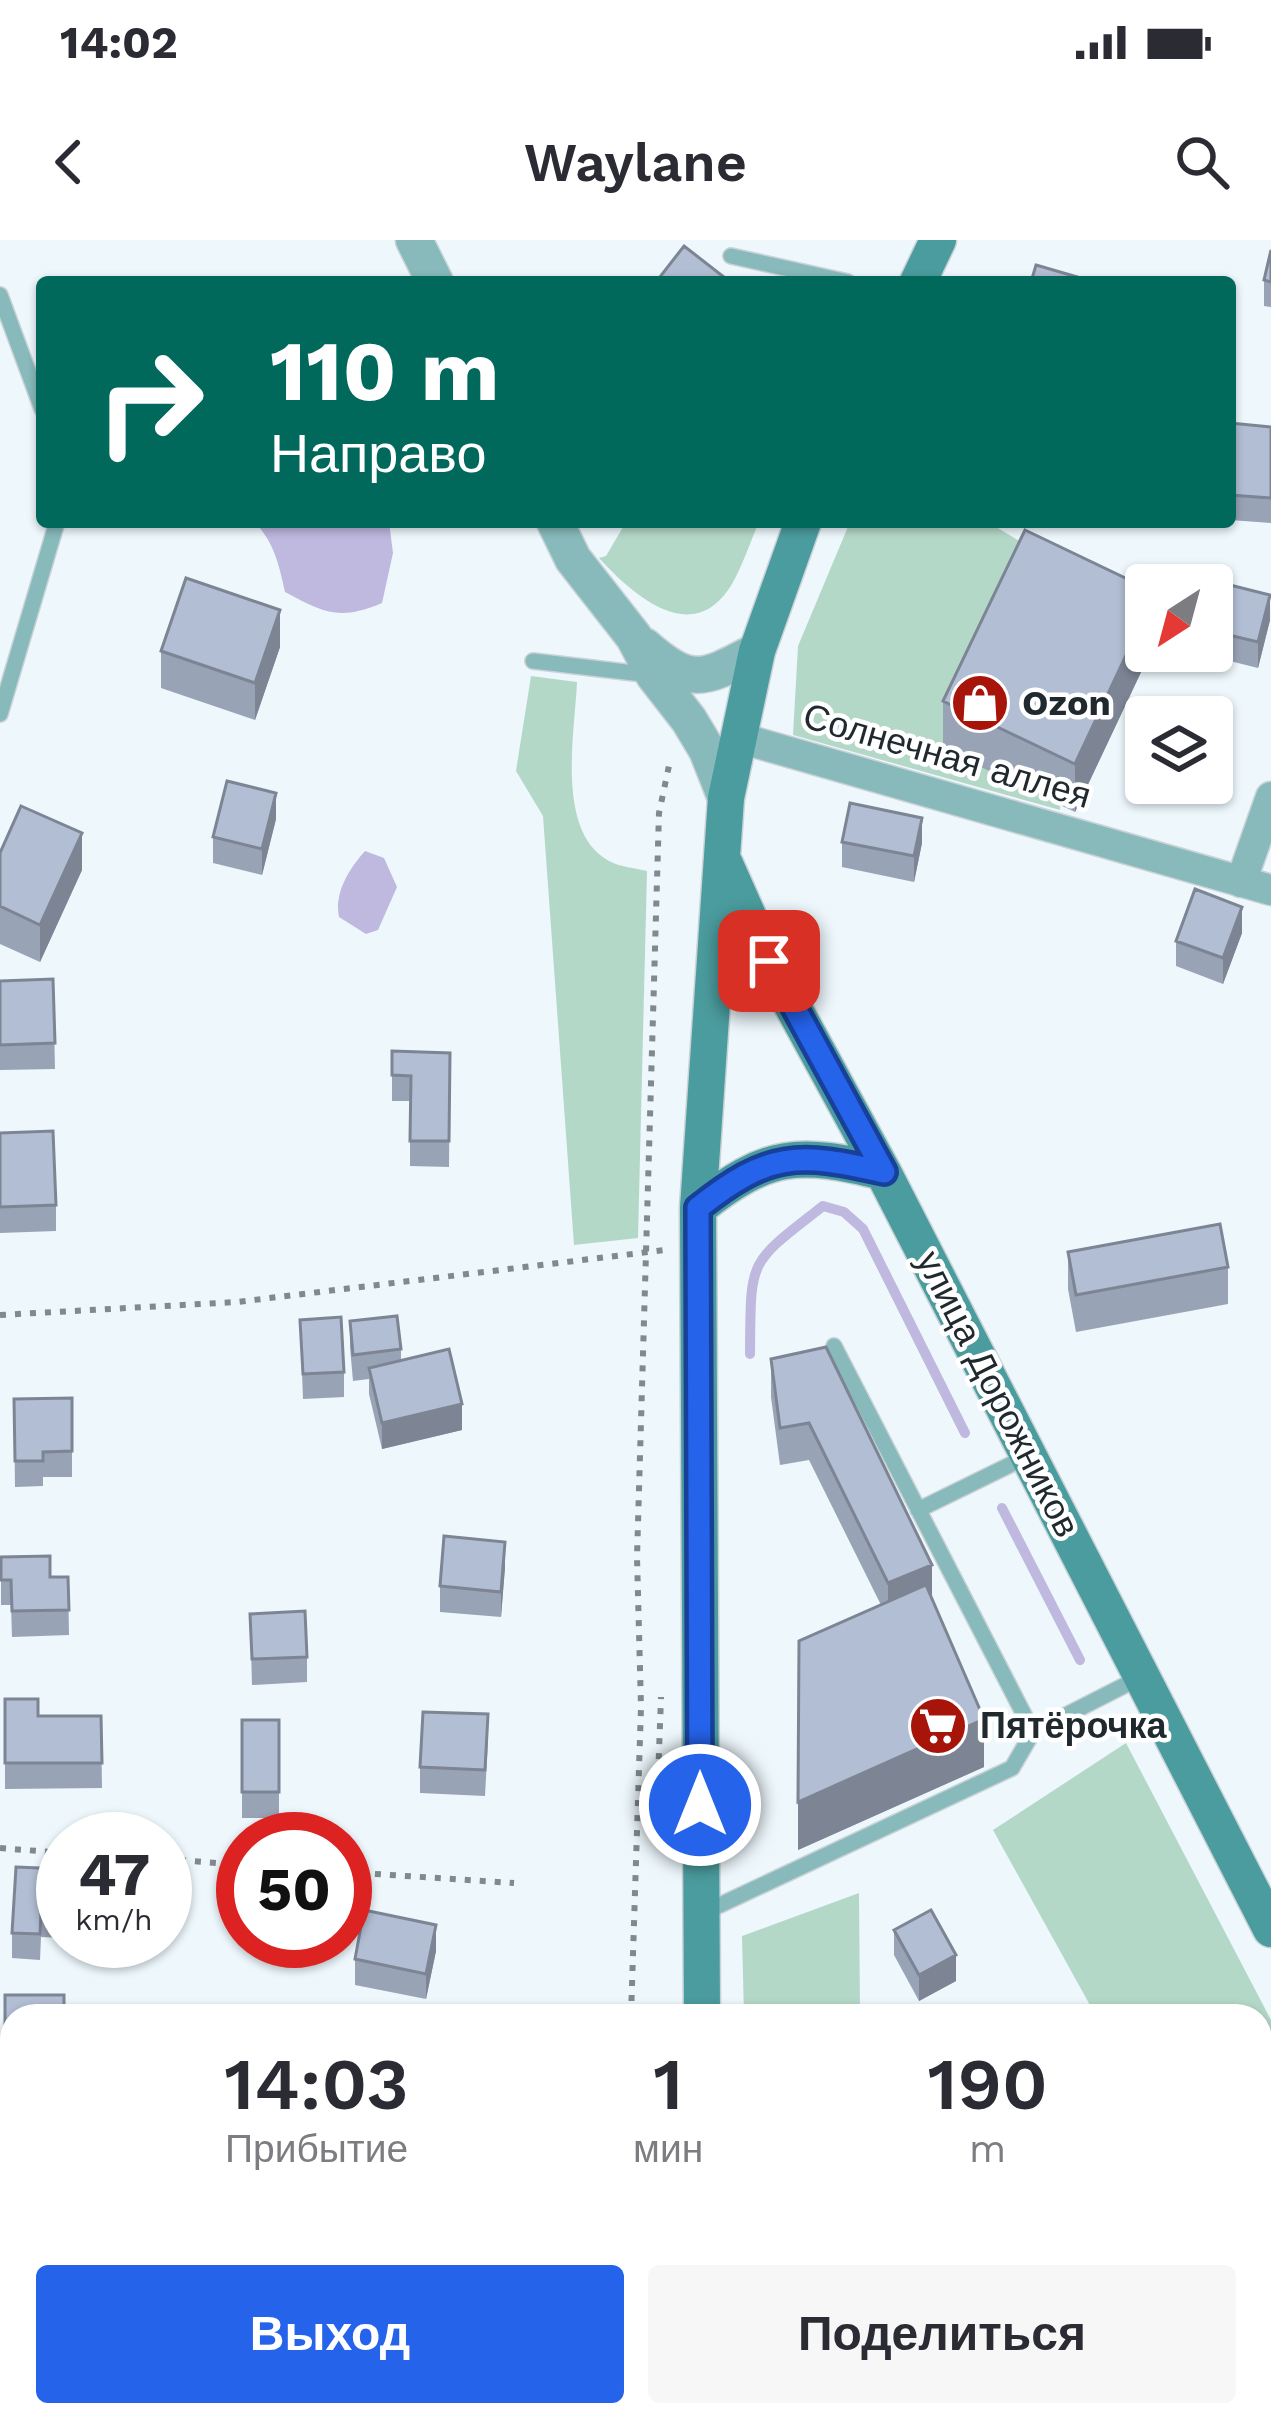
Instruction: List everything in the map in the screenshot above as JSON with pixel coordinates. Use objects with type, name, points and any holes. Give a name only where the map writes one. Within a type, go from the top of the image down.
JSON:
[{"type":"main road","points":[[921,276],[938,240]]},
{"type":"main road","points":[[702,2004],[698,1208],[726,798],[757,652],[801,528]]},
{"type":"main road","name":"улица Дорожников","points":[[723,861],[769,961],[884,1172],[1271,1929]]},
{"type":"main road","points":[[698,1208],[738,1176],[782,1161],[826,1158],[884,1172]]},
{"type":"street","points":[[415,240],[432,276]]},
{"type":"street","points":[[557,528],[573,559],[634,637],[673,671],[709,676],[757,652]]},
{"type":"street","points":[[634,637],[653,675],[707,750],[726,798]]},
{"type":"street","name":"Солнечная аллея","points":[[740,738],[1256,886]]},
{"type":"street","points":[[1256,886],[1271,797]]},
{"type":"lane","points":[[731,256],[821,276]]},
{"type":"lane","points":[[0,295],[36,393]]},
{"type":"lane","points":[[0,714],[55,528]]},
{"type":"lane","points":[[533,661],[653,675]]},
{"type":"lane","points":[[834,1346],[1033,1732]]},
{"type":"lane","points":[[918,1510],[1029,1456]]},
{"type":"lane","points":[[700,1914],[1012,1768],[1033,1732],[1142,1677]]},
{"type":"path","points":[[631,2004],[641,1707],[637,1556],[659,813],[665,772],[689,720]]},
{"type":"path","points":[[0,1315],[237,1302],[698,1246]]},
{"type":"path","points":[[656,1834],[658,1740]]},
{"type":"path","points":[[0,1848],[36,1850]]},
{"type":"path","points":[[372,1873],[514,1883]]},
{"type":"green space","points":[[622,528],[756,528],[732,584],[700,613],[682,614],[646,600],[599,558],[606,556]]},
{"type":"green space","points":[[847,528],[998,528],[1049,559],[1062,755],[1060,810],[793,735],[798,646]]},
{"type":"green space","points":[[531,676],[577,682],[572,779],[581,828],[592,847],[609,861],[647,871],[638,1238],[574,1245],[543,816],[516,771]]},
{"type":"green space","points":[[1126,1743],[1263,2004],[1089,2004],[993,1830]]},
{"type":"green space","points":[[859,1893],[860,2004],[744,2004],[742,1936]]},
{"type":"shaded area","points":[[390,528],[393,553],[382,603],[354,612],[332,612],[285,592],[278,563],[261,529]]},
{"type":"shaded area","points":[[365,851],[384,858],[397,887],[378,930],[366,934],[339,917],[338,908],[344,882]]},
{"type":"building","points":[[684,246],[723,276],[661,276]]},
{"type":"building","points":[[1271,250],[1271,282],[1264,280]]},
{"type":"building","points":[[1036,265],[1074,276],[1033,276]]},
{"type":"building","points":[[1236,424],[1271,427],[1271,498],[1236,495]]},
{"type":"building","points":[[1025,530],[1125,578],[1125,658],[1075,764],[943,701]]},
{"type":"building","points":[[186,578],[280,610],[255,683],[161,651]]},
{"type":"building","points":[[1233,586],[1270,595],[1258,642],[1233,636]]},
{"type":"building","points":[[227,781],[276,793],[262,849],[213,837]]},
{"type":"building","points":[[850,803],[922,818],[914,856],[842,842]]},
{"type":"building","points":[[21,806],[82,833],[40,925],[0,906],[0,853]]},
{"type":"building","points":[[1195,889],[1242,907],[1223,958],[1176,941]]},
{"type":"building","points":[[53,979],[55,1043],[0,1045],[0,981]]},
{"type":"building","points":[[392,1051],[450,1053],[449,1141],[410,1141],[411,1076],[392,1075]]},
{"type":"building","points":[[53,1131],[56,1205],[0,1207],[0,1133]]},
{"type":"building","points":[[1220,1224],[1228,1267],[1076,1295],[1068,1252]]},
{"type":"building","points":[[397,1316],[401,1349],[353,1355],[350,1321]]},
{"type":"building","points":[[341,1317],[344,1372],[303,1374],[300,1320]]},
{"type":"building","points":[[826,1347],[932,1565],[888,1583],[809,1423],[780,1428],[771,1359]]},
{"type":"building","points":[[449,1349],[462,1404],[382,1423],[369,1368]]},
{"type":"building","points":[[72,1398],[72,1451],[43,1452],[43,1461],[15,1461],[14,1399]]},
{"type":"building","points":[[444,1536],[505,1542],[501,1592],[440,1586]]},
{"type":"building","points":[[50,1556],[50,1577],[68,1577],[69,1610],[12,1611],[11,1580],[1,1580],[1,1557]]},
{"type":"building","points":[[926,1585],[984,1719],[798,1802],[799,1641]]},
{"type":"building","points":[[305,1611],[307,1657],[252,1659],[250,1614]]},
{"type":"building","points":[[5,1699],[38,1699],[38,1716],[101,1716],[102,1763],[5,1763]]},
{"type":"building","points":[[423,1712],[488,1714],[485,1770],[420,1767]]},
{"type":"building","points":[[242,1720],[279,1720],[279,1792],[242,1792]]},
{"type":"building","points":[[16,1867],[36,1868],[36,1934],[12,1933]]},
{"type":"building","points":[[931,1910],[956,1955],[919,1975],[894,1930]]},
{"type":"building","points":[[372,1912],[436,1925],[426,1974],[372,1963]]},
{"type":"building","points":[[5,1995],[64,1995],[64,2004],[5,2004]]},
{"type":"waterway","points":[[750,1354],[751,1299],[758,1266],[823,1206],[844,1212],[863,1229],[965,1433]]},
{"type":"waterway","points":[[1002,1508],[1080,1660]]},
{"type":"place","name":"Ozon","points":[[980,703]]},
{"type":"place","name":"Пятёрочка","points":[[938,1726]]},
{"type":"route","points":[[700,1805],[698,1208],[738,1176],[782,1161],[826,1158],[884,1172],[769,961]]}]
